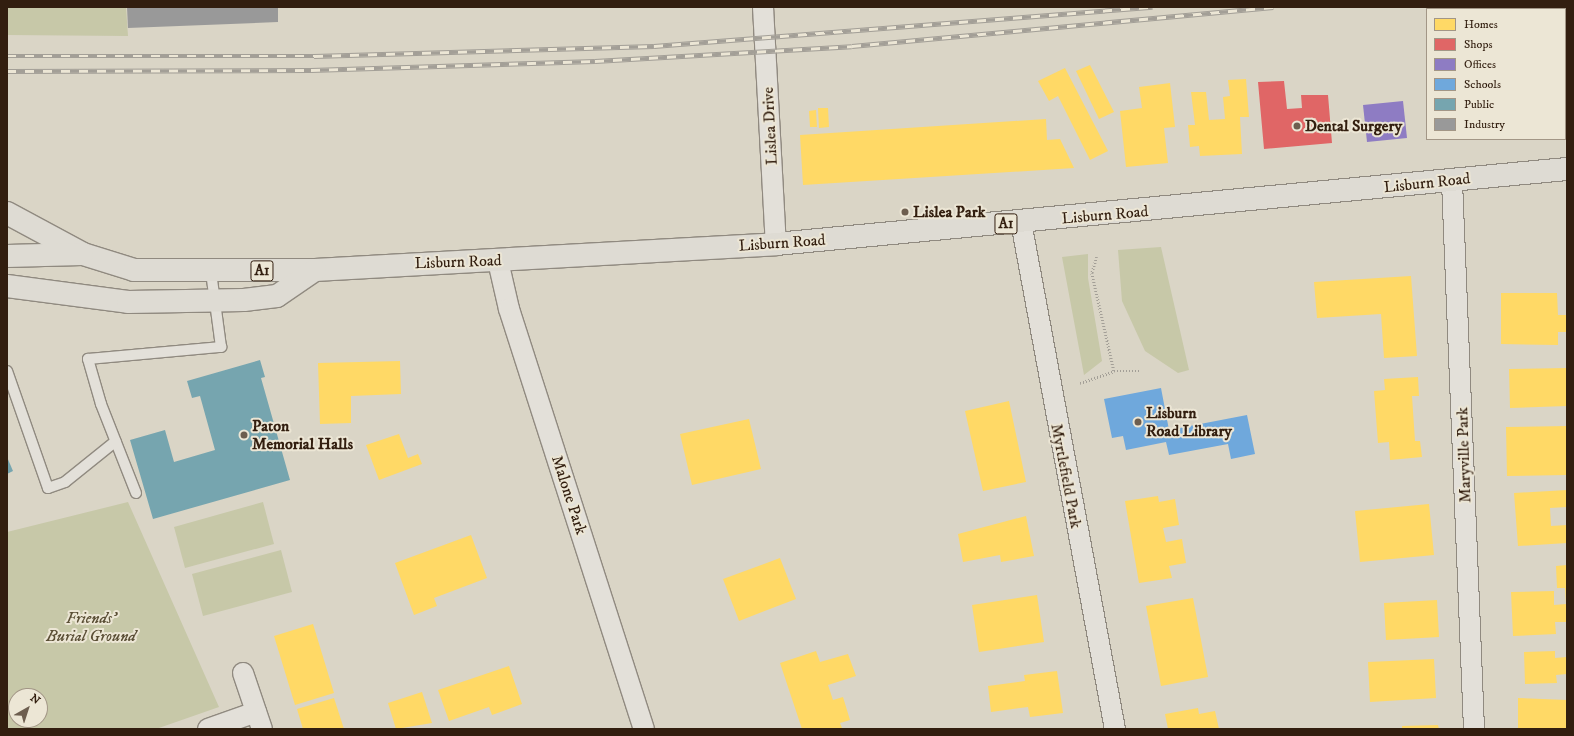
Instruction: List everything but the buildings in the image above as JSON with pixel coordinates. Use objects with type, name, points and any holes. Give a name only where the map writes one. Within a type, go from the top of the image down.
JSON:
[{"type":"main road","name":"Lisburn Road","points":[[7,213],[83,254],[134,270],[212,272],[315,270],[498,261],[776,244],[1021,222],[1567,169]]},
{"type":"main road","name":"A1","points":[[7,256],[83,254]]},
{"type":"main road","name":"A1","points":[[7,286],[128,302],[215,301],[277,296],[315,270]]},
{"type":"street","name":"Lislea Drive","points":[[763,7],[776,244]]},
{"type":"street","name":"Maryville Park","points":[[1452,181],[1474,729]]},
{"type":"street","name":"Myrtlefield Park","points":[[1021,222],[1114,729]]},
{"type":"street","name":"Malone Park","points":[[498,261],[509,309],[644,729]]},
{"type":"street","points":[[208,729],[259,721],[243,673]]},
{"type":"lane","points":[[136,493],[116,441],[88,359],[221,347],[212,272]]},
{"type":"lane","points":[[7,371],[48,488],[65,482],[116,441]]},
{"type":"path","points":[[1097,258],[1092,273],[1114,371]]},
{"type":"path","points":[[1080,383],[1114,371],[1141,371]]},
{"type":"green space","points":[[7,7],[126,7],[128,36],[7,35]]},
{"type":"green space","points":[[1161,247],[1189,370],[1178,373],[1145,351],[1122,301],[1118,250]]},
{"type":"green space","points":[[1088,254],[1088,278],[1102,361],[1084,375],[1062,257]]},
{"type":"green space","name":"Friends' Burial Ground","points":[[128,502],[219,707],[156,729],[7,729],[7,532]]},
{"type":"green space","points":[[263,502],[274,544],[185,568],[174,527]]},
{"type":"green space","points":[[281,550],[292,592],[203,616],[192,574]]},
{"type":"railway","points":[[7,56],[314,56],[654,46],[1152,7]]},
{"type":"railway","points":[[7,71],[311,70],[595,61],[852,46],[1273,7]]},
{"type":"place","name":"Dental Surgery","points":[[1297,126]]},
{"type":"place","name":"Lislea Park","points":[[905,212]]},
{"type":"place","name":"Lisburn Road Library","points":[[1138,422]]},
{"type":"place","name":"Paton Memorial Halls","points":[[244,435]]}]
